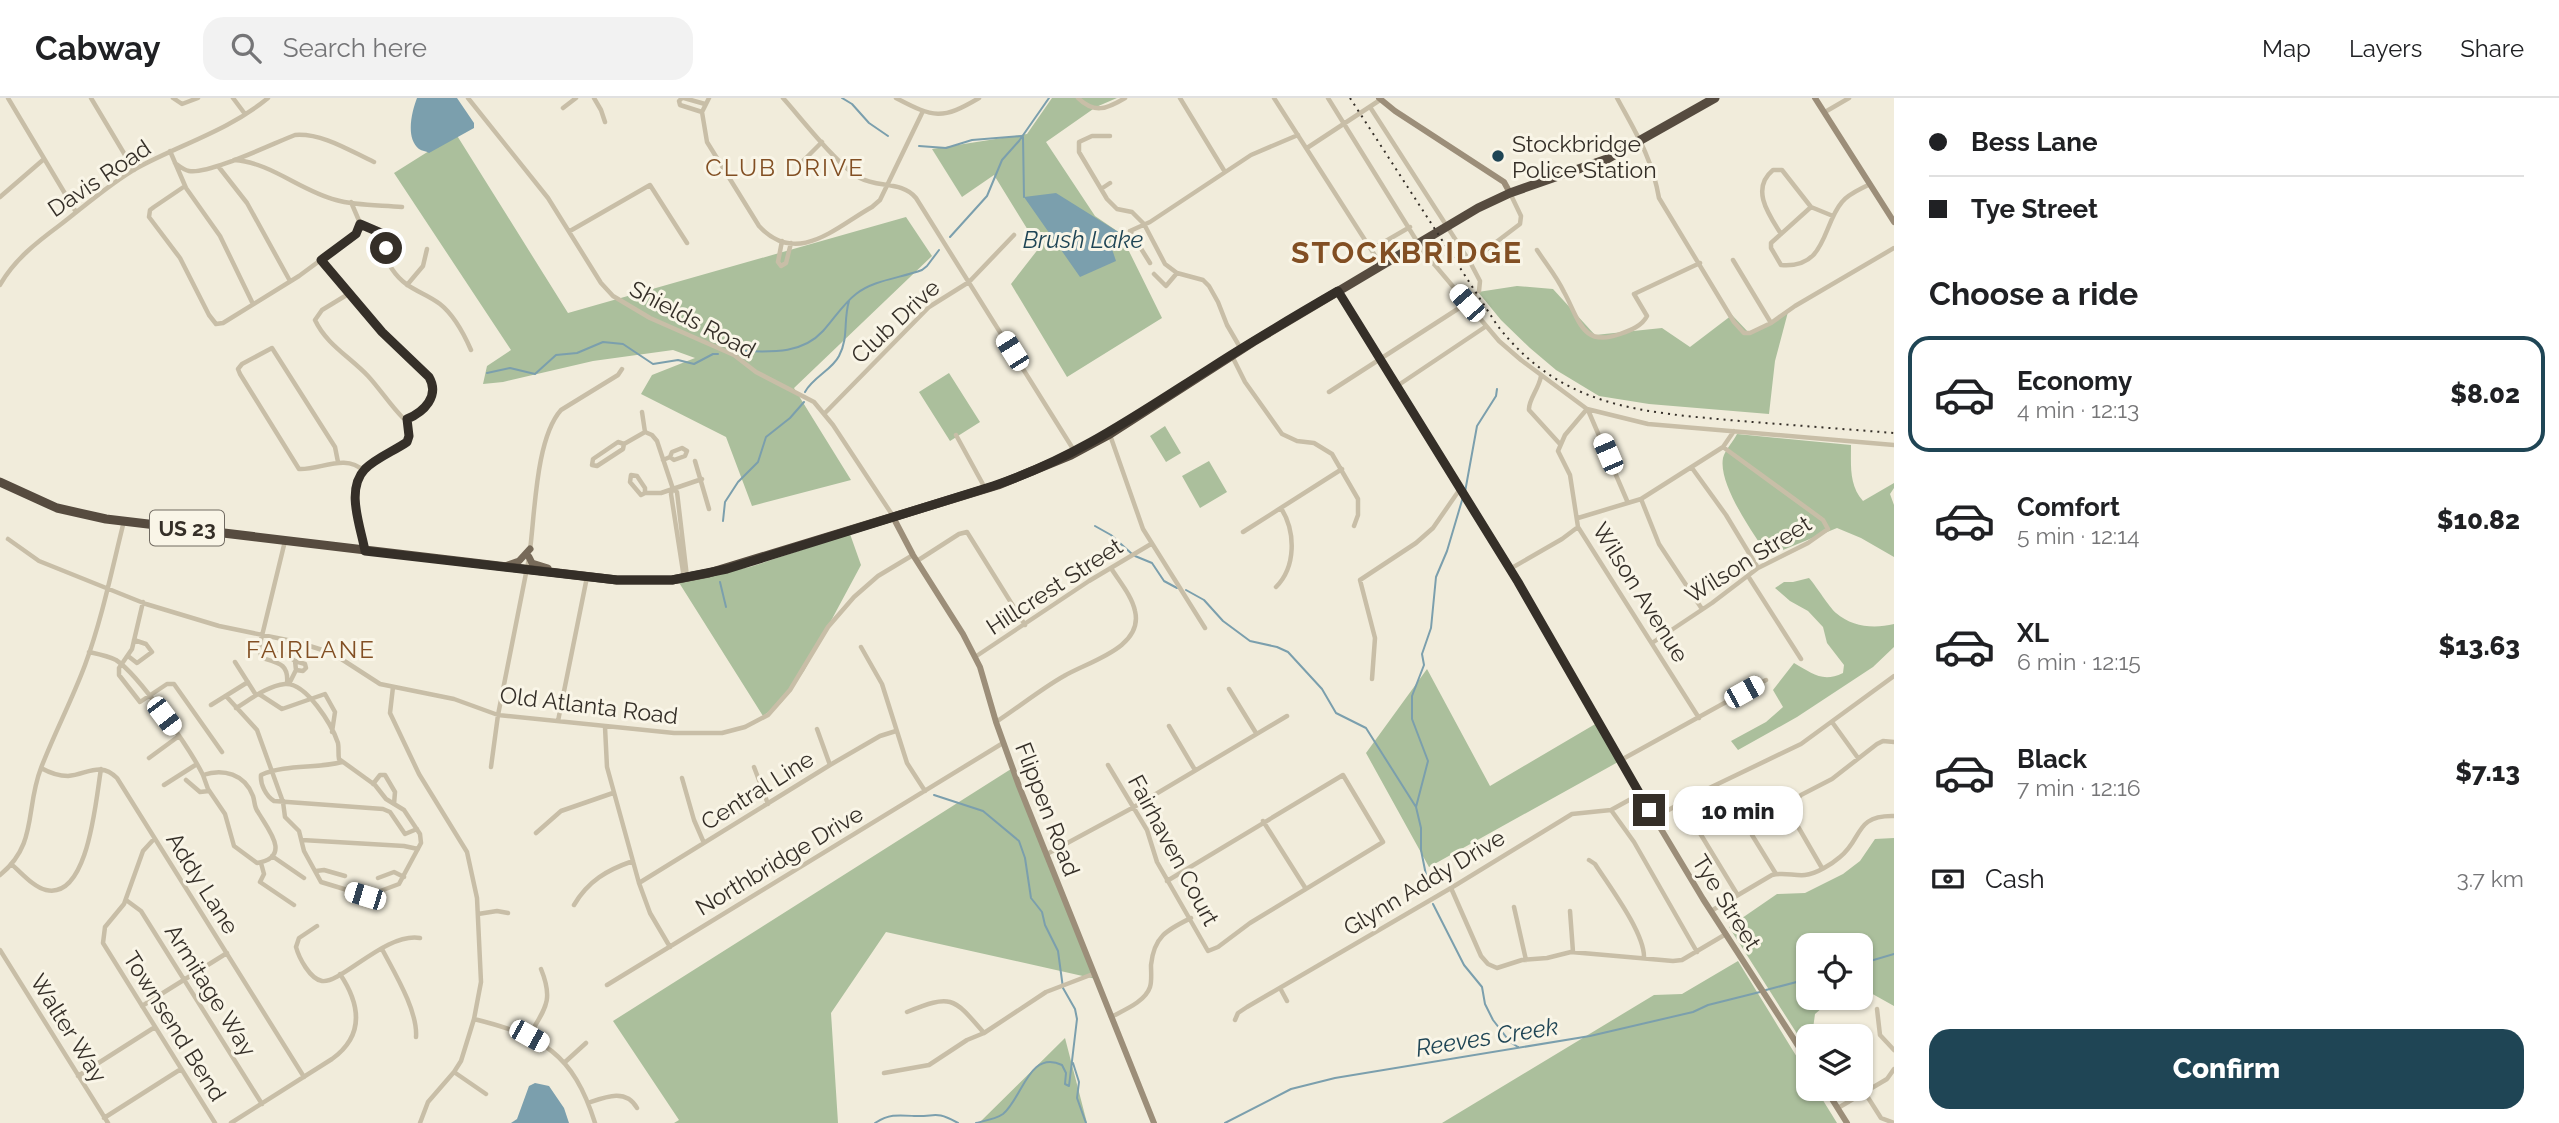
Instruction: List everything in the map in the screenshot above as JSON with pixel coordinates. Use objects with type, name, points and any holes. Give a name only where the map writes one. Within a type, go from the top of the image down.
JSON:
[{"type":"highway","name":"US 23","points":[[0,482],[57,508],[91,517],[587,577],[670,580],[703,575],[985,489],[1031,473],[1076,452],[1110,434],[1241,349],[1478,208],[1510,193],[1594,165],[1715,98]]},
{"type":"main road","points":[[502,567],[519,561],[529,553],[535,565],[573,575]]},
{"type":"street","points":[[8,98],[76,212]]},
{"type":"street","points":[[91,98],[134,170]]},
{"type":"street","points":[[173,98],[183,104],[198,98]]},
{"type":"street","points":[[233,98],[245,114]]},
{"type":"street","name":"Davis Road","points":[[0,285],[13,265],[76,212],[134,170],[170,151],[209,136],[268,98]]},
{"type":"street","name":"Shields Road","points":[[468,98],[537,183],[601,283],[613,296],[650,318],[733,355],[756,372],[814,402],[893,517]]},
{"type":"street","points":[[563,108],[576,98]]},
{"type":"street","points":[[594,98],[605,122]]},
{"type":"street","points":[[702,112],[680,105],[679,101],[683,98],[705,104]]},
{"type":"street","points":[[709,98],[702,112],[707,142],[759,226],[765,232],[790,243],[810,244],[872,208],[889,185],[923,111]]},
{"type":"street","points":[[783,98],[858,177],[910,191],[969,282],[1014,235]]},
{"type":"street","points":[[896,98],[923,111],[946,115],[979,98]]},
{"type":"street","points":[[1078,98],[1095,109],[1103,109],[1125,98]]},
{"type":"street","points":[[1180,98],[1225,172]]},
{"type":"street","points":[[1274,98],[1372,249],[1385,263]]},
{"type":"street","points":[[1328,98],[1423,251],[1485,327],[1513,354],[1587,409],[1648,424],[1894,445]]},
{"type":"street","points":[[1617,98],[1656,176],[1659,198],[1739,329],[1744,332],[1750,333],[1771,323],[1894,248]]},
{"type":"street","points":[[1815,98],[1894,222]]},
{"type":"street","points":[[1825,112],[1849,98]]},
{"type":"street","points":[[1307,148],[1380,99],[1504,181],[1521,216],[1520,224],[1470,262]]},
{"type":"street","points":[[1329,392],[1467,303],[1481,285],[1470,262],[1370,107]]},
{"type":"street","points":[[175,163],[192,172],[218,166],[280,140],[304,134],[326,140],[374,162]]},
{"type":"street","points":[[1150,263],[1130,231],[1150,222],[1268,147],[1298,135]]},
{"type":"street","points":[[1110,136],[1092,136],[1079,142],[1077,147],[1101,189],[1114,207],[1128,210],[1144,224],[1162,261],[1177,273],[1203,280],[1209,286],[1241,349]]},
{"type":"street","points":[[800,164],[822,142]]},
{"type":"street","points":[[170,151],[185,186],[220,236],[253,304]]},
{"type":"street","points":[[0,197],[44,159]]},
{"type":"street","points":[[232,160],[246,161],[338,201],[402,207]]},
{"type":"street","points":[[218,166],[247,203],[290,281]]},
{"type":"street","points":[[1781,234],[1766,210],[1762,193],[1763,183],[1773,170],[1782,170],[1811,207],[1833,216]]},
{"type":"street","points":[[1101,189],[1110,183]]},
{"type":"street","points":[[1811,207],[1774,240],[1771,248],[1781,265],[1794,265],[1813,256],[1828,233],[1833,216],[1843,200],[1871,183]]},
{"type":"street","points":[[570,231],[650,184],[687,243]]},
{"type":"street","points":[[185,186],[153,207],[149,217],[180,258],[213,321],[223,323],[290,281],[356,234],[360,224],[351,202]]},
{"type":"street","points":[[360,224],[381,233],[390,265],[407,285],[445,308],[471,350]]},
{"type":"street","points":[[1372,249],[1410,227]]},
{"type":"street","points":[[782,241],[778,262],[781,266],[786,263],[790,243]]},
{"type":"street","points":[[407,285],[423,266],[427,250]]},
{"type":"street","points":[[1537,250],[1565,293],[1581,325],[1595,338],[1614,336],[1643,323],[1647,316],[1634,294],[1700,263]]},
{"type":"street","points":[[321,260],[382,332],[432,381],[433,391],[429,402],[407,419]]},
{"type":"street","points":[[1733,260],[1771,323]]},
{"type":"street","points":[[1154,274],[1162,285],[1166,286],[1177,273]]},
{"type":"street","name":"Club Drive","points":[[824,414],[929,307],[969,282],[1076,452]]},
{"type":"street","name":"Tye Street","points":[[1338,291],[1510,569],[1654,818],[1796,1042]]},
{"type":"street","points":[[350,293],[321,310],[315,320],[329,340],[359,367],[399,414],[407,419]]},
{"type":"street","points":[[1397,386],[1485,327]]},
{"type":"street","points":[[338,462],[335,447],[277,353],[272,348],[242,364],[238,369],[240,374],[299,469],[352,462],[363,471]]},
{"type":"street","points":[[1231,356],[1245,382],[1282,434],[1326,449],[1342,469],[1358,499],[1358,515],[1354,526]]},
{"type":"street","points":[[491,767],[498,715],[527,570],[542,455],[554,418],[561,410],[618,375],[622,369]]},
{"type":"street","points":[[1541,375],[1529,410],[1560,443],[1587,409]]},
{"type":"street","points":[[1587,409],[1628,503]]},
{"type":"street","points":[[642,412],[645,432],[655,439],[673,489],[671,494],[685,578]]},
{"type":"street","points":[[365,551],[358,521],[356,492],[363,471],[407,442],[407,419]]},
{"type":"street","points":[[1578,518],[1641,499],[1723,447],[1734,431]]},
{"type":"street","points":[[624,444],[618,441],[592,460],[592,465],[596,466],[607,460],[623,449],[624,444],[645,432]]},
{"type":"street","points":[[1110,434],[1132,501],[1151,544],[1205,628]]},
{"type":"street","points":[[956,435],[985,489]]},
{"type":"street","name":"Wilson Avenue","points":[[1560,443],[1559,457],[1570,475],[1578,527],[1699,718]]},
{"type":"street","name":"Wilson Street","points":[[1652,643],[1758,568],[1808,543],[1828,529],[1823,520],[1723,447]]},
{"type":"street","points":[[602,453],[607,460]]},
{"type":"street","points":[[663,460],[670,457]]},
{"type":"street","points":[[695,461],[709,509]]},
{"type":"street","points":[[1692,468],[1726,515],[1758,568]]},
{"type":"street","points":[[1243,532],[1342,469]]},
{"type":"street","points":[[645,492],[646,489],[638,476],[631,475],[629,481],[637,493],[642,495],[645,492],[655,494],[702,479]]},
{"type":"street","points":[[1372,679],[1374,638],[1360,580],[1400,555],[1433,528],[1461,488]]},
{"type":"street","points":[[1641,499],[1659,544],[1702,609]]},
{"type":"street","points":[[1276,587],[1288,572],[1292,557],[1289,527],[1281,508]]},
{"type":"street","name":"Flippen Road","points":[[893,517],[975,657],[987,686],[1003,743],[1154,1123]]},
{"type":"street","points":[[0,875],[11,864],[27,837],[41,768],[89,652],[124,521]]},
{"type":"street","points":[[1510,569],[1578,527]]},
{"type":"street","name":"Old Atlanta Road","points":[[8,538],[39,561],[143,603],[184,617],[297,642],[332,653],[380,684],[454,699],[498,715],[674,733],[709,733],[736,729],[761,720],[775,709],[790,690],[828,627],[854,597],[877,576],[959,534],[968,533],[1025,625]]},
{"type":"street","points":[[286,540],[261,636],[260,652],[262,657],[278,662],[284,668],[286,684]]},
{"type":"street","name":"Hillcrest Street","points":[[975,657],[1151,544]]},
{"type":"street","points":[[683,562],[688,568],[703,575]]},
{"type":"street","points":[[670,580],[683,562]]},
{"type":"street","points":[[996,722],[1062,676],[1110,654],[1128,638],[1135,626],[1136,613],[1111,568]]},
{"type":"street","points":[[1748,576],[1801,659]]},
{"type":"street","points":[[558,721],[587,577]]},
{"type":"street","points":[[143,603],[134,640],[118,674],[139,702],[167,684],[174,684],[222,751]]},
{"type":"street","points":[[128,656],[138,663],[152,652],[146,644],[134,640]]},
{"type":"street","points":[[861,647],[882,684],[895,731],[908,763],[925,791]]},
{"type":"street","points":[[89,652],[114,659],[122,665],[179,736],[225,814],[235,848],[255,862],[261,863],[272,856],[276,848],[272,831],[257,811],[246,784],[225,772],[203,775]]},
{"type":"street","points":[[260,652],[285,654],[295,665]]},
{"type":"street","points":[[235,662],[258,694],[282,709],[326,694],[335,712],[332,732]]},
{"type":"street","points":[[284,668],[295,665]]},
{"type":"street","points":[[236,708],[258,694],[286,684],[295,665]]},
{"type":"street","points":[[1654,818],[1681,802],[1801,744],[1894,676]]},
{"type":"street","points":[[1620,761],[1766,680]]},
{"type":"street","points":[[211,705],[248,682]]},
{"type":"street","points":[[226,696],[257,730],[283,802],[285,817],[299,831],[305,854],[320,880],[325,884],[367,896],[399,884],[421,840],[416,829],[404,810],[384,798],[373,784],[342,762],[338,757],[338,743],[312,698],[286,684]]},
{"type":"street","points":[[393,687],[390,713],[419,774],[467,852],[478,914],[481,982],[474,1019],[461,1061],[428,1102],[420,1123]]},
{"type":"street","points":[[1229,689],[1256,733]]},
{"type":"street","points":[[1047,854],[1134,807],[1287,716]]},
{"type":"street","points":[[1832,722],[1858,758]]},
{"type":"street","points":[[1169,726],[1195,770]]},
{"type":"street","points":[[605,727],[607,767],[639,883],[650,913],[670,947]]},
{"type":"street","points":[[817,729],[830,765]]},
{"type":"street","name":"Central Line","points":[[639,883],[830,765],[880,736],[895,731]]},
{"type":"street","points":[[149,758],[179,736]]},
{"type":"street","points":[[1822,868],[1793,818],[1793,804],[1801,795],[1832,779],[1883,741],[1894,742]]},
{"type":"street","name":"Northbridge Drive","points":[[607,985],[1003,743]]},
{"type":"street","points":[[342,762],[314,768],[272,771],[262,774],[260,778],[269,797],[274,801],[386,809],[405,834],[416,829]]},
{"type":"street","points":[[164,785],[197,764]]},
{"type":"street","name":"Fairhaven Court","points":[[1108,765],[1147,830],[1157,862],[1209,950],[1306,889]]},
{"type":"street","points":[[754,767],[768,804]]},
{"type":"street","points":[[11,864],[43,890],[57,890],[71,883],[88,845],[101,769],[92,768],[63,776],[41,768]]},
{"type":"street","name":"Addy Lane","points":[[101,769],[117,778],[304,1077]]},
{"type":"street","points":[[373,784],[380,775],[385,775],[396,792],[394,804]]},
{"type":"street","points":[[1167,880],[1263,821],[1343,775],[1383,842],[1306,889],[1263,821]]},
{"type":"street","points":[[682,778],[704,843]]},
{"type":"street","points":[[186,780],[200,792],[209,791]]},
{"type":"street","points":[[537,833],[561,811],[613,793]]},
{"type":"street","name":"Glynn Addy Drive","points":[[1236,1020],[1238,1013],[1572,814],[1611,810],[1640,794]]},
{"type":"street","points":[[1681,802],[1737,894]]},
{"type":"street","points":[[1611,810],[1634,842],[1697,952]]},
{"type":"street","points":[[1711,911],[1776,874],[1809,874],[1822,868],[1840,858],[1864,824],[1875,817],[1894,816]]},
{"type":"street","points":[[1752,822],[1752,835],[1776,874]]},
{"type":"street","name":"Townsend Bend","points":[[155,839],[142,853],[125,900],[106,925],[103,941],[215,1123]]},
{"type":"street","points":[[302,841],[418,849]]},
{"type":"street","points":[[272,856],[304,878]]},
{"type":"street","points":[[1589,860],[1595,864],[1641,939],[1644,958]]},
{"type":"street","points":[[574,905],[587,886],[597,878],[611,869],[633,861]]},
{"type":"street","points":[[261,863],[264,875],[260,882],[294,905]]},
{"type":"street","points":[[316,871],[324,870],[345,876]]},
{"type":"street","points":[[378,878],[393,872],[404,877]]},
{"type":"street","points":[[1451,888],[1481,956],[1488,964],[1497,968],[1573,952],[1682,960],[1726,934]]},
{"type":"street","name":"Armitage Way","points":[[125,900],[140,910],[262,1104]]},
{"type":"street","points":[[1514,907],[1526,960]]},
{"type":"street","points":[[478,914],[497,911],[508,914]]},
{"type":"street","points":[[1570,911],[1573,952]]},
{"type":"street","points":[[1111,1017],[1141,1000],[1150,988],[1156,944],[1165,932],[1191,918]]},
{"type":"street","points":[[317,926],[298,940],[297,952],[318,981],[328,981],[407,937],[420,938]]},
{"type":"street","points":[[382,949],[413,1016],[416,1037]]},
{"type":"street","name":"Walter Way","points":[[0,950],[106,1120]]},
{"type":"street","points":[[142,1006],[227,953]]},
{"type":"street","points":[[529,1036],[548,1000],[548,986],[541,969]]},
{"type":"street","points":[[231,1123],[339,1054],[353,1033],[356,1015],[355,1001],[340,974]]},
{"type":"street","points":[[884,1073],[928,1065],[969,1039],[984,1033],[1046,992],[1093,974]]},
{"type":"street","points":[[1280,988],[1287,1001]]},
{"type":"street","points":[[907,1012],[937,1000],[951,1001],[984,1033]]},
{"type":"street","points":[[1877,1009],[1880,1035],[1894,1050]]},
{"type":"street","points":[[474,1019],[514,1029],[542,1043],[564,1063],[579,1083],[595,1123]]},
{"type":"street","points":[[78,1076],[155,1027]]},
{"type":"street","points":[[564,1063],[586,1043]]},
{"type":"street","points":[[106,1120],[181,1069]]},
{"type":"street","points":[[1873,1087],[1887,1079],[1894,1069]]},
{"type":"street","points":[[454,1072],[486,1094]]},
{"type":"street","points":[[588,1103],[609,1095],[623,1096],[633,1101],[637,1108]]},
{"type":"street","points":[[1833,1101],[1847,1123]]},
{"type":"street","points":[[1838,1108],[1850,1101]]},
{"type":"street","points":[[1871,1101],[1881,1118],[1894,1123]]},
{"type":"green space","points":[[1052,98],[1117,98],[1096,107],[1046,142],[1095,216],[1120,233],[1162,318],[1067,377],[1011,284],[1039,248],[994,175],[962,197],[932,149],[1027,134]]},
{"type":"green space","points":[[456,134],[568,313],[906,217],[932,256],[794,388],[851,480],[752,506],[726,437],[641,394],[652,375],[695,358],[673,350],[593,361],[503,382],[483,384],[487,366],[511,350],[394,173]]},
{"type":"green space","points":[[1517,286],[1553,289],[1595,335],[1662,328],[1690,347],[1732,315],[1750,334],[1788,312],[1775,361],[1769,414],[1649,404],[1599,396],[1556,370],[1530,348],[1501,320],[1478,292]]},
{"type":"green space","points":[[949,373],[980,422],[950,441],[919,392]]},
{"type":"green space","points":[[1165,426],[1181,453],[1166,462],[1150,436]]},
{"type":"green space","points":[[1737,434],[1851,445],[1853,482],[1863,501],[1894,483],[1890,494],[1894,505],[1894,557],[1837,528],[1768,556],[1738,509],[1726,482],[1723,458]]},
{"type":"green space","points":[[1209,461],[1227,492],[1200,508],[1182,476]]},
{"type":"green space","points":[[850,534],[861,565],[804,671],[782,702],[763,716],[678,581],[750,567]]},
{"type":"green space","points":[[1809,578],[1842,618],[1864,626],[1894,624],[1894,647],[1873,667],[1797,717],[1738,750],[1731,741],[1766,722],[1783,707],[1773,690],[1794,663],[1823,677],[1843,673],[1844,665],[1827,643],[1823,627],[1808,611],[1775,588],[1784,582]]},
{"type":"green space","points":[[1427,669],[1490,786],[1597,723],[1618,762],[1429,867],[1366,753]]},
{"type":"green space","points":[[1011,769],[1096,979],[886,932],[831,1013],[838,1123],[674,1123],[679,1120],[613,1021]]},
{"type":"green space","points":[[1894,838],[1894,1006],[1873,994],[1873,933],[1796,933],[1796,1010],[1820,1010],[1815,1014],[1814,1024],[1796,1024],[1796,1032],[1729,927],[1777,894],[1805,893],[1843,874],[1860,861],[1875,839]]},
{"type":"green space","points":[[1738,961],[1796,1055],[1796,1101],[1823,1101],[1837,1123],[1442,1123],[1654,995],[1682,994]]},
{"type":"green space","points":[[1065,1038],[1087,1123],[979,1123]]},
{"type":"water","points":[[417,98],[457,98],[474,123],[474,128],[429,153],[420,150],[411,131]]},
{"type":"water","name":"Brush Lake","points":[[1056,193],[1120,233],[1109,240],[1116,261],[1080,277],[1024,197]]},
{"type":"water","points":[[535,1083],[549,1086],[564,1108],[569,1123],[511,1123],[517,1119],[529,1086]]},
{"type":"waterway","points":[[842,98],[888,136]]},
{"type":"waterway","points":[[950,237],[987,196],[1002,160],[1049,98]]},
{"type":"waterway","points":[[919,146],[946,148],[972,140],[1022,136]]},
{"type":"waterway","points":[[1023,137],[1024,197]]},
{"type":"waterway","points":[[743,351],[786,350],[806,344],[815,339],[863,289],[922,270],[939,250]]},
{"type":"waterway","points":[[805,392],[839,356],[844,342],[849,301]]},
{"type":"waterway","points":[[487,373],[510,368],[535,374],[556,355],[577,353],[603,342],[623,344],[653,364],[678,360],[694,364],[718,354]]},
{"type":"waterway","points":[[1465,492],[1477,426],[1496,396],[1497,389]]},
{"type":"waterway","points":[[723,521],[725,502],[738,482],[758,462],[766,437],[790,418],[804,402]]},
{"type":"waterway","points":[[1416,807],[1428,761],[1412,719],[1412,696],[1424,665],[1422,654],[1431,628],[1436,577],[1447,551],[1463,497]]},
{"type":"waterway","points":[[1095,526],[1111,535],[1132,554]]},
{"type":"waterway","points":[[1135,556],[1152,563],[1164,581],[1177,588]]},
{"type":"waterway","points":[[720,582],[726,607]]},
{"type":"waterway","points":[[1186,590],[1204,600],[1223,621],[1250,641],[1288,652],[1322,689],[1336,713],[1366,728],[1416,807],[1429,890]]},
{"type":"waterway","points":[[934,795],[983,811],[1019,841],[1025,858],[1031,898],[1042,912],[1045,925],[1058,951],[1063,988],[1075,1009],[1077,1019],[1069,1086],[1065,1084],[1066,1073],[1062,1065],[1051,1062],[1042,1064],[1027,1078],[1003,1114],[976,1123]]},
{"type":"waterway","points":[[1433,904],[1464,965],[1482,987],[1485,1004],[1493,1020],[1510,1042],[1518,1047]]},
{"type":"waterway","name":"Reeves Creek","points":[[1873,960],[1894,954]]},
{"type":"waterway","name":"Reeves Creek","points":[[1766,990],[1796,982]]},
{"type":"waterway","name":"Reeves Creek","points":[[1225,1123],[1291,1089],[1335,1078],[1590,1036],[1693,1012],[1708,1005],[1760,992]]},
{"type":"waterway","name":"Reeves Creek","points":[[1073,1063],[1079,1082],[1077,1098],[1086,1123]]},
{"type":"waterway","name":"Reeves Creek","points":[[875,1123],[894,1116],[936,1115],[958,1123]]},
{"type":"railway","points":[[1350,98],[1497,325],[1522,353],[1549,374],[1577,390],[1637,409],[1704,418],[1894,433]]},
{"type":"place","name":"Stockbridge Police Station","points":[[1498,156]]},
{"type":"district","name":"CLUB DRIVE","points":[[785,167]]},
{"type":"district","name":"STOCKBRIDGE","points":[[1407,252]]},
{"type":"district","name":"FAIRLANE","points":[[311,649]]},
{"type":"route","points":[[386,248],[381,233],[360,224],[356,234],[321,260],[382,332],[429,377],[433,387],[429,402],[407,419],[407,442],[363,471],[356,492],[356,506],[365,551],[617,580],[672,580],[723,570],[1031,473],[1110,434],[1241,349],[1338,291],[1518,582],[1649,810]]}]
